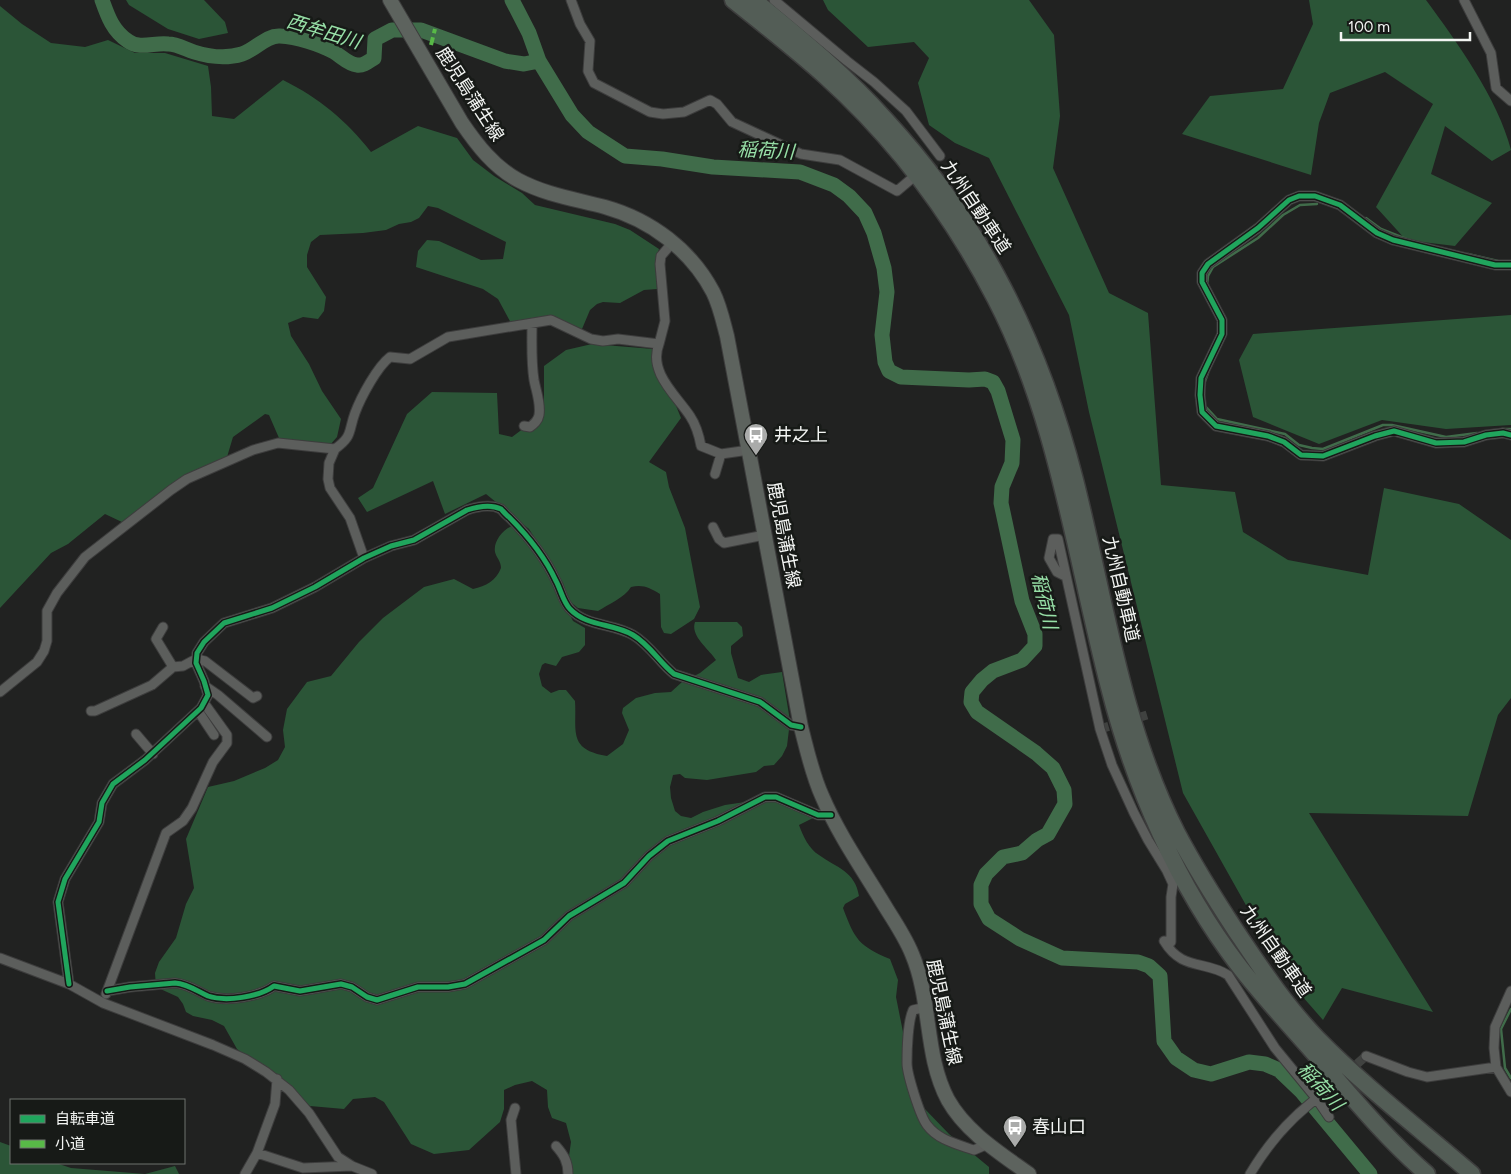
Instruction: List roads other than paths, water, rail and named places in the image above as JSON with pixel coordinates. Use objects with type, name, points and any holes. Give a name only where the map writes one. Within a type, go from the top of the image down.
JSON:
[{"type":"highway","name":"九州自動車道","points":[[733,0],[827,78],[875,127],[937,203],[970,253],[996,300],[1021,355],[1049,434],[1109,690],[1141,788],[1163,838],[1210,924],[1238,965],[1383,1133],[1427,1174]]},
{"type":"highway","name":"九州自動車道","points":[[754,0],[828,62],[884,117],[947,195],[981,246],[1008,295],[1033,350],[1061,430],[1110,632],[1138,735],[1155,784],[1176,831],[1198,871],[1289,1006],[1316,1037],[1472,1174]]},
{"type":"main road","name":"鹿児島蒲生線","points":[[390,0],[462,123],[474,141],[496,164],[530,186],[559,197],[605,207],[652,226],[673,242],[702,274],[713,292],[727,336],[801,727],[822,796],[831,815],[900,930],[912,954],[921,982],[933,1059],[948,1100],[958,1114],[988,1144],[1029,1174]]},
{"type":"street","points":[[571,0],[580,24],[590,41],[588,71],[594,83],[650,112],[663,114],[684,112],[710,100],[717,104],[732,122],[801,154],[840,160],[897,191],[910,180]]},
{"type":"street","points":[[774,0],[847,62],[874,82],[906,111],[940,156]]},
{"type":"street","points":[[1464,0],[1492,53],[1496,88],[1511,101]]},
{"type":"street","points":[[1511,265],[1495,265],[1393,240],[1377,233],[1340,205],[1316,196],[1299,196],[1289,200],[1258,228],[1208,264],[1202,273],[1202,282],[1222,320],[1222,334],[1201,378],[1200,395],[1202,412],[1216,426],[1268,436],[1284,442],[1300,455],[1323,456],[1375,436],[1394,431],[1436,443],[1464,442],[1486,435],[1503,433],[1511,435]]},
{"type":"street","points":[[673,242],[661,256],[665,320],[656,352],[657,364],[675,398],[692,418],[698,431],[701,446],[721,454],[748,450]]},
{"type":"street","points":[[364,558],[350,518],[330,488],[328,479],[329,463],[334,449],[346,441],[355,412],[379,367],[390,357],[410,359],[448,337],[469,332],[551,320],[591,339],[603,341],[618,339],[659,344]]},
{"type":"street","points":[[524,426],[530,427],[534,424],[540,413],[534,380],[532,324]]},
{"type":"street","points":[[0,692],[37,662],[41,656],[47,641],[47,611],[57,593],[85,557],[171,490],[187,479],[220,464],[253,450],[278,443],[334,449]]},
{"type":"street","points":[[715,474],[721,454]]},
{"type":"street","points":[[69,984],[58,902],[65,879],[99,822],[102,803],[113,784],[152,754],[198,711],[204,703],[208,695],[196,659],[197,653],[204,642],[224,623],[272,608],[315,587],[364,558],[391,546],[414,540],[467,510],[476,507],[500,509],[522,530],[547,563],[564,601],[570,609],[588,622],[620,629],[643,641],[674,674],[760,702],[792,725],[801,727]]},
{"type":"street","points":[[713,527],[719,539],[724,543],[765,535]]},
{"type":"street","points":[[1066,576],[1084,650],[1100,729],[1112,765],[1134,813],[1173,884],[1171,897],[1171,942],[1164,940],[1178,957],[1187,963],[1228,975],[1284,1061],[1316,1098],[1329,1117]]},
{"type":"street","points":[[163,628],[156,639],[173,667]]},
{"type":"street","points":[[90,710],[95,711],[152,685],[173,667],[182,666],[196,659],[205,661],[253,698],[257,696]]},
{"type":"street","points":[[205,686],[267,737]]},
{"type":"street","points":[[102,1004],[166,833],[183,821],[192,808],[213,762],[228,743],[227,736],[204,703]]},
{"type":"street","points":[[198,711],[214,735]]},
{"type":"street","points":[[136,734],[152,754]]},
{"type":"street","points":[[107,991],[175,982],[182,983],[210,996],[226,998],[254,996],[266,992],[274,986],[300,991],[341,984],[352,987],[367,997],[377,1000],[418,986],[448,987],[465,984],[544,940],[569,916],[624,882],[649,856],[668,841],[718,820],[765,797],[776,796],[818,816],[831,815]]},
{"type":"street","points":[[0,958],[69,984],[102,1004],[236,1054],[277,1079],[299,1101],[347,1169]]},
{"type":"street","points":[[1511,991],[1496,1027],[1494,1048],[1496,1067],[1511,1092]]},
{"type":"street","points":[[926,1007],[913,1010],[909,1018],[907,1064],[918,1105],[927,1125],[942,1139],[974,1150],[988,1144]]},
{"type":"street","points":[[1366,1056],[1427,1077],[1496,1067]]},
{"type":"street","points":[[245,1174],[257,1153],[274,1104],[277,1079]]},
{"type":"street","points":[[1250,1174],[1259,1159],[1300,1112],[1327,1091]]},
{"type":"street","points":[[515,1108],[511,1120],[516,1174]]},
{"type":"street","points":[[556,1146],[564,1154],[568,1165],[568,1174]]},
{"type":"street","points":[[257,1153],[303,1168],[347,1169],[372,1174]]},
{"type":"waterway","name":"西牟田川","points":[[102,0],[115,28],[133,44],[171,44],[212,56],[224,57],[242,54],[265,40],[280,36],[315,44],[334,52],[351,63],[360,65],[374,58],[375,39],[392,30],[421,30],[505,61],[524,64],[539,61]]},
{"type":"waterway","name":"稲荷川","points":[[512,0],[529,33],[539,61],[572,115],[588,132],[625,156],[662,159],[713,167],[800,172],[834,185],[849,196],[865,213],[874,233],[884,268],[887,292],[882,335],[885,362],[889,371],[901,377],[985,379],[993,382],[998,391],[1013,440],[1012,463],[1002,487],[1001,503],[1022,601],[1035,634],[1035,646],[1022,660],[993,671],[982,680],[972,692],[971,702],[977,712],[1036,753],[1053,768],[1064,790],[1065,804],[1048,834],[1037,840],[1022,853],[1003,857],[986,874],[981,885],[981,904],[989,919],[1020,939],[1062,958],[1138,962],[1149,966],[1160,976],[1164,1041],[1176,1058],[1194,1070],[1211,1074],[1249,1062],[1265,1064],[1279,1070],[1301,1091],[1370,1174]]},
{"type":"waterway","points":[[1207,285],[1208,276],[1213,267],[1258,238],[1283,215],[1300,205],[1317,204]]},
{"type":"waterway","points":[[1366,218],[1381,229],[1409,240]]},
{"type":"waterway","points":[[1468,254],[1498,261]]},
{"type":"waterway","points":[[1204,384],[1208,373]]},
{"type":"waterway","points":[[1206,407],[1217,419],[1285,434],[1299,445],[1312,448],[1323,449],[1383,425],[1392,425],[1446,437],[1477,433]]},
{"type":"waterway","points":[[1502,429],[1511,429]]},
{"type":"waterway","points":[[1511,1009],[1501,1029],[1505,1068],[1511,1078]]},
{"type":"tunnel","points":[[1100,729],[1147,715]]},
{"type":"tunnel","points":[[1327,1091],[1366,1056]]},
{"type":"place","name":"井之上","points":[[756,456]]},
{"type":"place","name":"春山口","points":[[1015,1148]]}]
